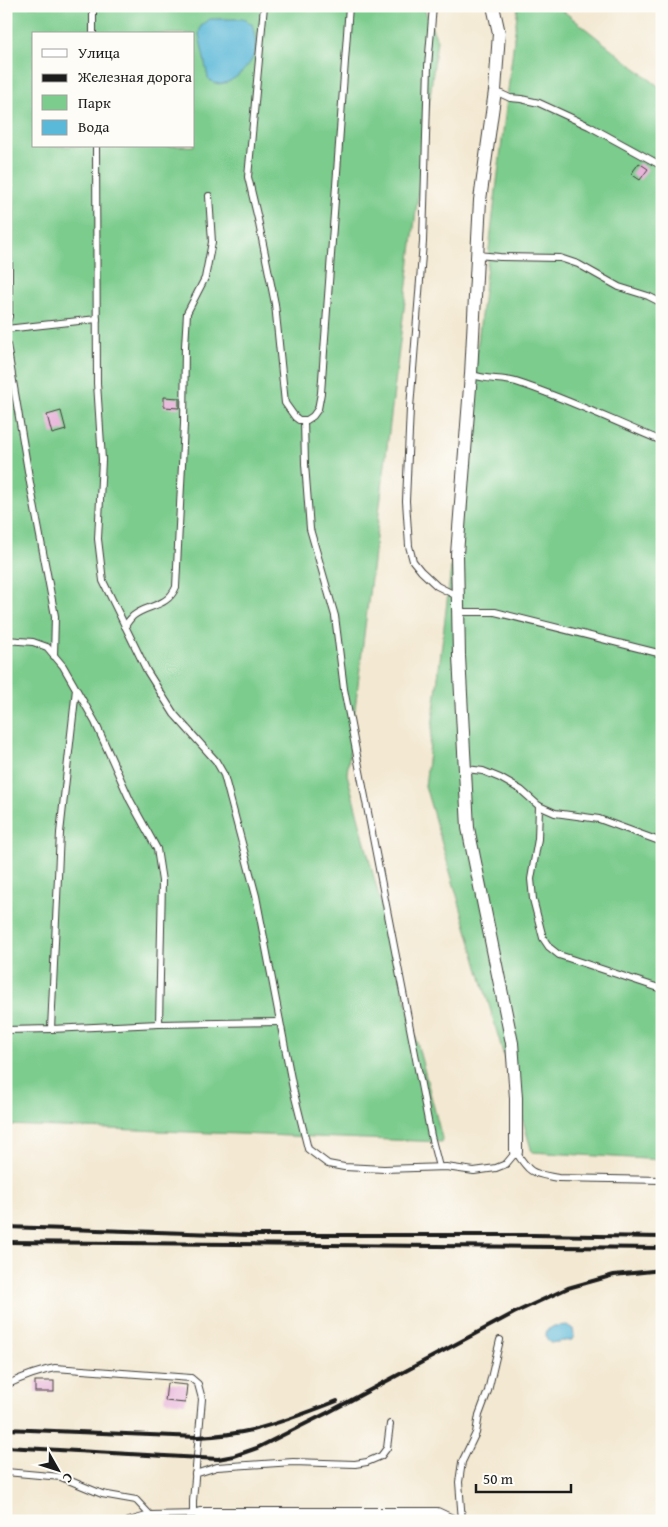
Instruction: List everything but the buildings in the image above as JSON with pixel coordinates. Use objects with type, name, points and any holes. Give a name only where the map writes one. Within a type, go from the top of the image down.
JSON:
[{"type":"street","points":[[493,6],[498,33],[496,91],[480,200],[471,374],[457,554],[468,828],[512,1044],[516,1098],[516,1152]]},
{"type":"street","points":[[200,1514],[437,1514],[455,1520]]},
{"type":"lane","points":[[93,6],[93,32]]},
{"type":"lane","points":[[264,6],[248,177],[275,304],[285,403],[299,420],[313,416],[318,408],[321,393],[349,6]]},
{"type":"lane","points":[[432,6],[428,66],[423,242],[410,408],[406,501],[409,546],[413,561],[437,586],[458,597]]},
{"type":"lane","points":[[496,91],[510,98],[539,103],[589,126],[662,166]]},
{"type":"lane","points":[[6,100],[9,214],[9,316],[6,328],[97,319]]},
{"type":"lane","points":[[96,148],[97,382],[102,460],[98,539],[103,581],[147,671],[174,714],[216,761],[224,775],[256,896],[293,1089],[308,1149],[328,1164],[384,1170],[439,1167],[474,1171],[496,1168],[506,1164],[516,1152],[526,1167],[532,1172],[542,1175],[558,1178],[662,1180]]},
{"type":"lane","points":[[125,626],[133,616],[166,601],[172,596],[176,587],[184,424],[185,346],[188,313],[204,278],[212,242],[209,196]]},
{"type":"lane","points":[[477,255],[500,258],[560,258],[578,264],[619,287],[648,296],[662,303]]},
{"type":"lane","points":[[6,340],[55,616],[54,656]]},
{"type":"lane","points":[[471,374],[478,378],[513,380],[548,392],[662,441]]},
{"type":"lane","points":[[304,420],[310,529],[335,616],[344,690],[431,1136],[439,1167]]},
{"type":"lane","points":[[459,612],[495,612],[662,654]]},
{"type":"lane","points":[[6,640],[33,642],[46,647],[63,666],[95,722],[130,800],[157,849],[162,881],[159,1024]]},
{"type":"lane","points":[[51,1029],[60,833],[76,689]]},
{"type":"lane","points":[[466,769],[483,771],[500,778],[520,790],[539,806],[555,813],[599,819],[662,842]]},
{"type":"lane","points":[[539,806],[538,839],[530,879],[542,938],[559,955],[662,989]]},
{"type":"lane","points":[[6,1030],[159,1024],[280,1022]]},
{"type":"lane","points":[[455,1520],[462,1511],[459,1482],[462,1462],[476,1433],[479,1415],[488,1391],[500,1340]]},
{"type":"lane","points":[[6,1385],[32,1373],[55,1368],[191,1378],[198,1384],[202,1399],[193,1511],[200,1514]]},
{"type":"lane","points":[[195,1474],[216,1466],[293,1462],[354,1464],[368,1462],[381,1456],[387,1448],[390,1424]]},
{"type":"lane","points":[[6,1472],[61,1477],[102,1494],[136,1500],[150,1516]]},
{"type":"lane","points":[[455,1520],[462,1511]]},
{"type":"lane","points":[[129,1521],[150,1516],[200,1514]]},
{"type":"green space","points":[[6,6],[423,6],[437,40],[347,774],[443,1142],[6,1125]]},
{"type":"green space","points":[[518,6],[557,6],[662,89],[662,1160],[532,1152],[425,786]]},
{"type":"water","points":[[210,19],[244,19],[252,24],[255,36],[255,52],[248,66],[238,76],[226,83],[214,83],[208,78],[199,34],[201,26]]},
{"type":"water","points":[[567,1325],[573,1329],[574,1335],[572,1340],[550,1343],[546,1337],[547,1330],[554,1326]]},
{"type":"railway","points":[[6,1227],[248,1235],[662,1237]]},
{"type":"railway","points":[[6,1242],[662,1248]]},
{"type":"railway","points":[[6,1447],[218,1459],[234,1456],[257,1448],[327,1413],[514,1313],[568,1288],[614,1275],[662,1270]]},
{"type":"railway","points":[[6,1429],[212,1436],[239,1433],[263,1427],[337,1401]]}]
